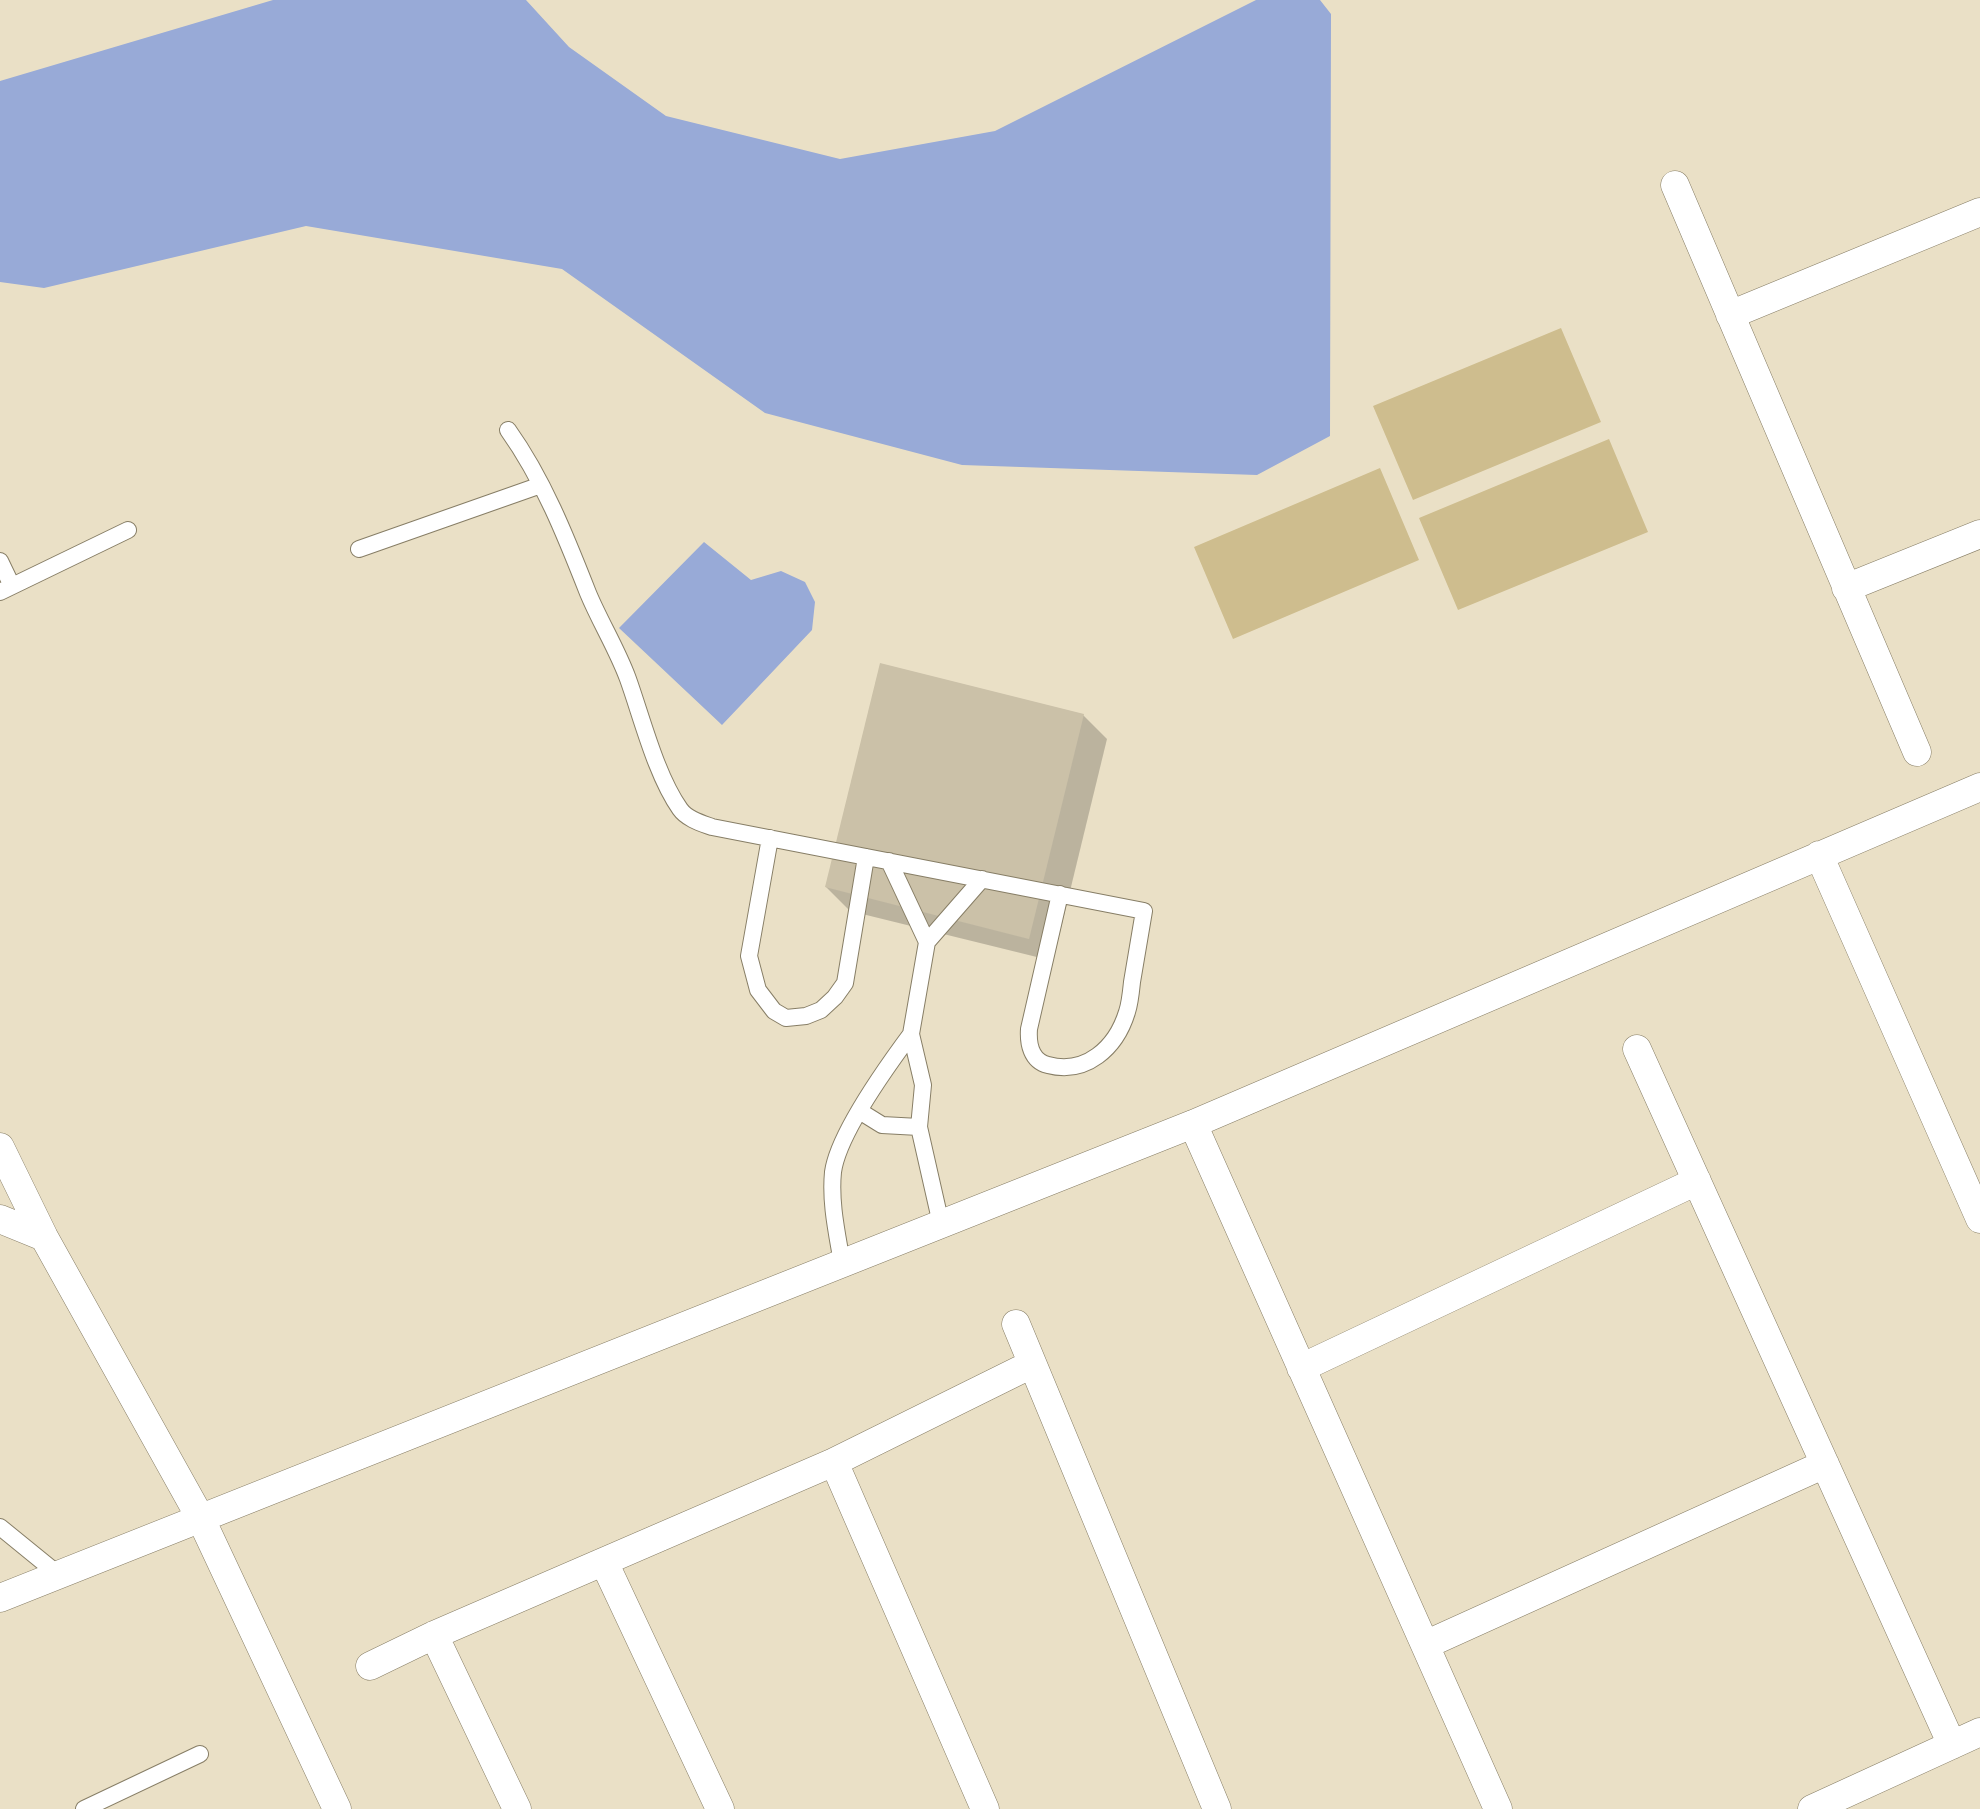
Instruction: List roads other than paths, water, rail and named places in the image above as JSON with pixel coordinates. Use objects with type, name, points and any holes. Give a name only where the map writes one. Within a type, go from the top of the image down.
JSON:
[{"type":"street","points":[[1675,185],[1917,752]]},
{"type":"street","points":[[1730,315],[1980,212]]},
{"type":"street","points":[[1846,588],[1980,534]]},
{"type":"street","points":[[0,1598],[1193,1124],[1980,787]]},
{"type":"street","points":[[1819,855],[1980,1219]]},
{"type":"street","points":[[1637,1049],[1952,1745]]},
{"type":"street","points":[[1193,1124],[1498,1809]]},
{"type":"street","points":[[0,1147],[44,1237],[201,1519],[337,1809]]},
{"type":"street","points":[[1301,1368],[1697,1181]]},
{"type":"street","points":[[0,1219],[44,1237]]},
{"type":"street","points":[[1016,1324],[1217,1809]]},
{"type":"street","points":[[370,1666],[434,1635],[834,1462],[1032,1364]]},
{"type":"street","points":[[834,1462],[986,1809]]},
{"type":"street","points":[[1424,1645],[1825,1464]]},
{"type":"street","points":[[604,1562],[720,1809]]},
{"type":"street","points":[[434,1635],[517,1809]]},
{"type":"street","points":[[1812,1809],[1980,1732]]},
{"type":"lane","points":[[508,430],[525,454],[541,485],[627,676],[665,783],[680,810],[693,820],[712,827],[1060,894],[1144,911],[1127,1013],[1113,1040],[1102,1054],[1080,1066],[1058,1068],[1042,1064],[1033,1054],[1029,1040],[1029,1028],[1060,894]]},
{"type":"lane","points":[[359,549],[541,485]]},
{"type":"lane","points":[[0,561],[6,589],[128,530]]},
{"type":"lane","points":[[770,838],[749,956],[758,990],[774,1010],[786,1018],[806,1016],[820,1010],[835,997],[845,983],[866,857]]},
{"type":"lane","points":[[888,861],[927,942]]},
{"type":"lane","points":[[941,1224],[919,1127],[924,1085],[911,1034],[927,942],[982,879]]},
{"type":"lane","points":[[842,1263],[833,1205],[833,1171],[844,1142],[881,1075],[911,1034]]},
{"type":"lane","points":[[861,1112],[882,1125],[919,1127]]},
{"type":"lane","points":[[0,1527],[59,1574]]},
{"type":"lane","points":[[84,1809],[200,1754]]},
{"type":"water","points":[[273,0],[526,0],[569,47],[666,116],[840,159],[995,131],[1256,0],[1320,0],[1331,14],[1330,436],[1257,475],[962,465],[765,413],[562,269],[306,226],[44,288],[0,282],[0,81]]},
{"type":"water","points":[[704,542],[751,580],[781,571],[805,582],[815,602],[812,630],[722,725],[619,628]]}]
